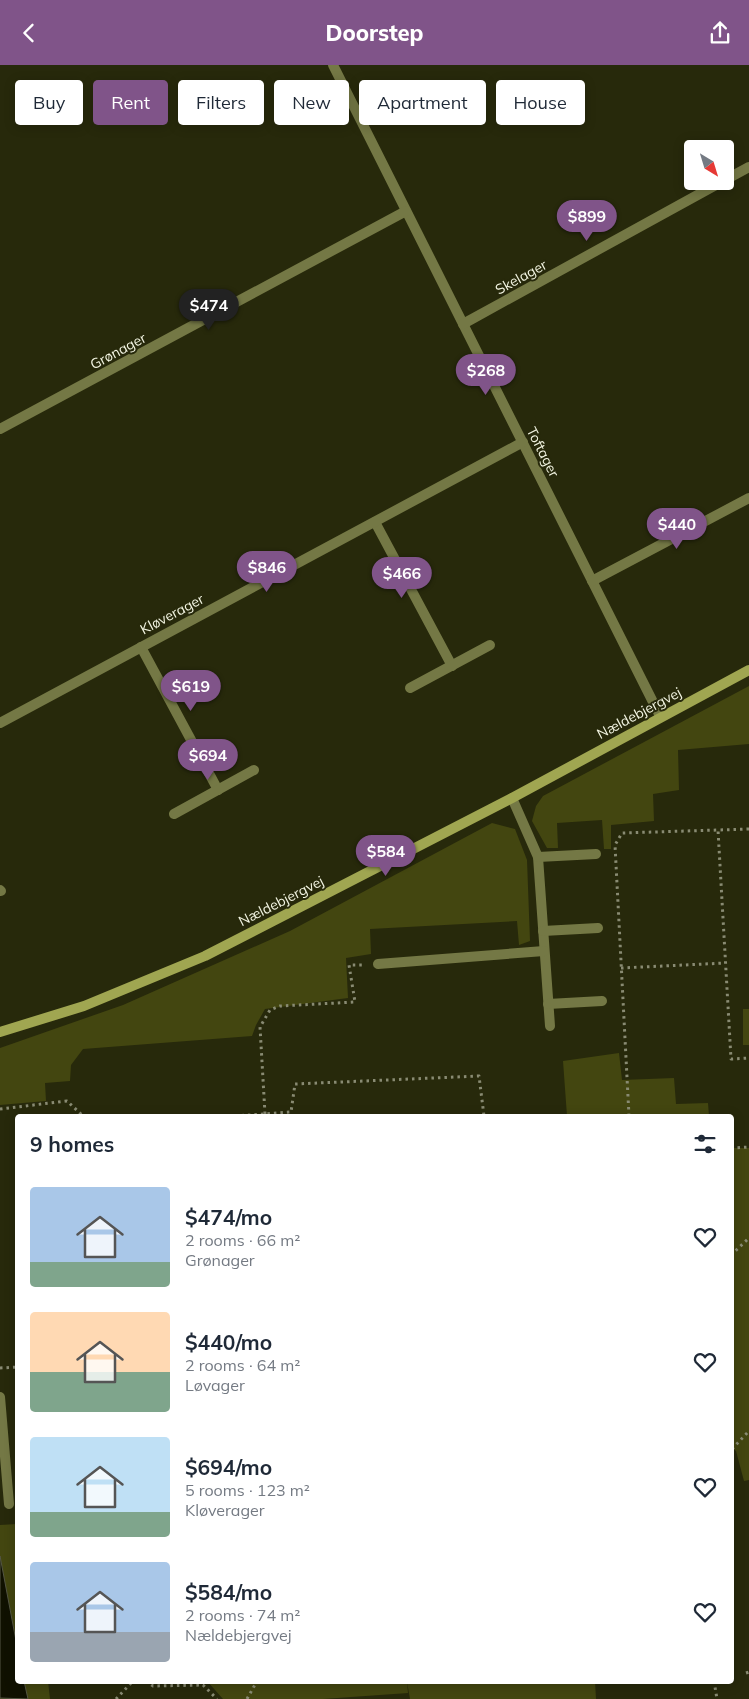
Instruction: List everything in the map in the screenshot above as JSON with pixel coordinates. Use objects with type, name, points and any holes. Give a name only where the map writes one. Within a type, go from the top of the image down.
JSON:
[{"type":"street","name":"Toftager","points":[[333,65],[660,716]]},
{"type":"street","name":"Skelager","points":[[734,175],[749,167]]},
{"type":"street","name":"Skelager","points":[[463,324],[708,190]]},
{"type":"street","name":"Grønager","points":[[0,429],[406,211]]},
{"type":"street","name":"Kløverager","points":[[0,723],[523,442]]},
{"type":"street","points":[[592,581],[749,498]]},
{"type":"street","points":[[375,521],[452,666]]},
{"type":"street","points":[[410,688],[490,645]]},
{"type":"street","name":"Kløverager","points":[[141,647],[218,790]]},
{"type":"street","name":"Nældebjergvej","points":[[0,1032],[84,1006],[205,956],[512,798],[749,669]]},
{"type":"street","points":[[174,814],[254,770]]},
{"type":"street","points":[[512,798],[538,857],[550,1026]]},
{"type":"street","points":[[538,857],[596,854]]},
{"type":"street","points":[[543,931],[598,928]]},
{"type":"street","points":[[378,964],[544,951]]},
{"type":"street","points":[[548,1004],[602,1001]]},
{"type":"street","points":[[0,1397],[9,1504]]},
{"type":"path","points":[[629,1114],[615,845],[622,833],[749,829]]},
{"type":"path","points":[[718,830],[731,1059],[749,1057]]},
{"type":"path","points":[[621,968],[725,963]]},
{"type":"path","points":[[378,964],[349,965],[355,1002],[280,1006],[270,1010],[260,1027],[265,1114],[292,1114],[295,1084],[478,1076],[484,1114]]},
{"type":"path","points":[[0,1109],[67,1101],[81,1114]]},
{"type":"path","points":[[734,1148],[749,1147]]},
{"type":"path","points":[[734,1252],[749,1238]]},
{"type":"path","points":[[0,1368],[15,1367]]},
{"type":"path","points":[[734,1447],[749,1431]]},
{"type":"path","points":[[116,1699],[129,1684]]},
{"type":"path","points":[[150,1684],[153,1686],[203,1685],[217,1699]]},
{"type":"path","points":[[247,1699],[255,1684]]},
{"type":"path","points":[[714,1684],[717,1699]]},
{"type":"shaded area","points":[[749,686],[749,744],[678,750],[679,790],[653,794],[654,821],[611,825],[611,849],[604,849],[602,820],[557,823],[558,848],[547,848],[532,821],[536,806],[543,796]]},
{"type":"shaded area","points":[[492,823],[515,829],[527,860],[530,941],[519,945],[517,921],[370,929],[371,954],[346,958],[348,998],[265,1009],[252,1036],[83,1049],[71,1065],[70,1081],[45,1083],[46,1101],[0,1105],[0,1048],[123,1005],[290,931]]},
{"type":"shaded area","points":[[743,1009],[749,1009],[749,1045],[743,1045]]},
{"type":"shaded area","points":[[619,1053],[622,1080],[674,1078],[676,1104],[708,1103],[709,1114],[567,1114],[563,1061]]},
{"type":"shaded area","points":[[734,1148],[749,1148],[749,1480],[744,1481],[734,1449]]},
{"type":"shaded area","points":[[15,1524],[15,1684],[48,1684],[50,1699],[0,1699],[0,1525]]},
{"type":"shaded area","points":[[0,1556],[15,1635],[15,1684],[25,1684],[28,1699],[0,1698]]},
{"type":"shaded area","points":[[210,1684],[407,1684],[408,1693],[323,1699],[223,1699]]},
{"type":"shaded area","points":[[407,1684],[595,1684],[596,1699],[410,1699]]}]
